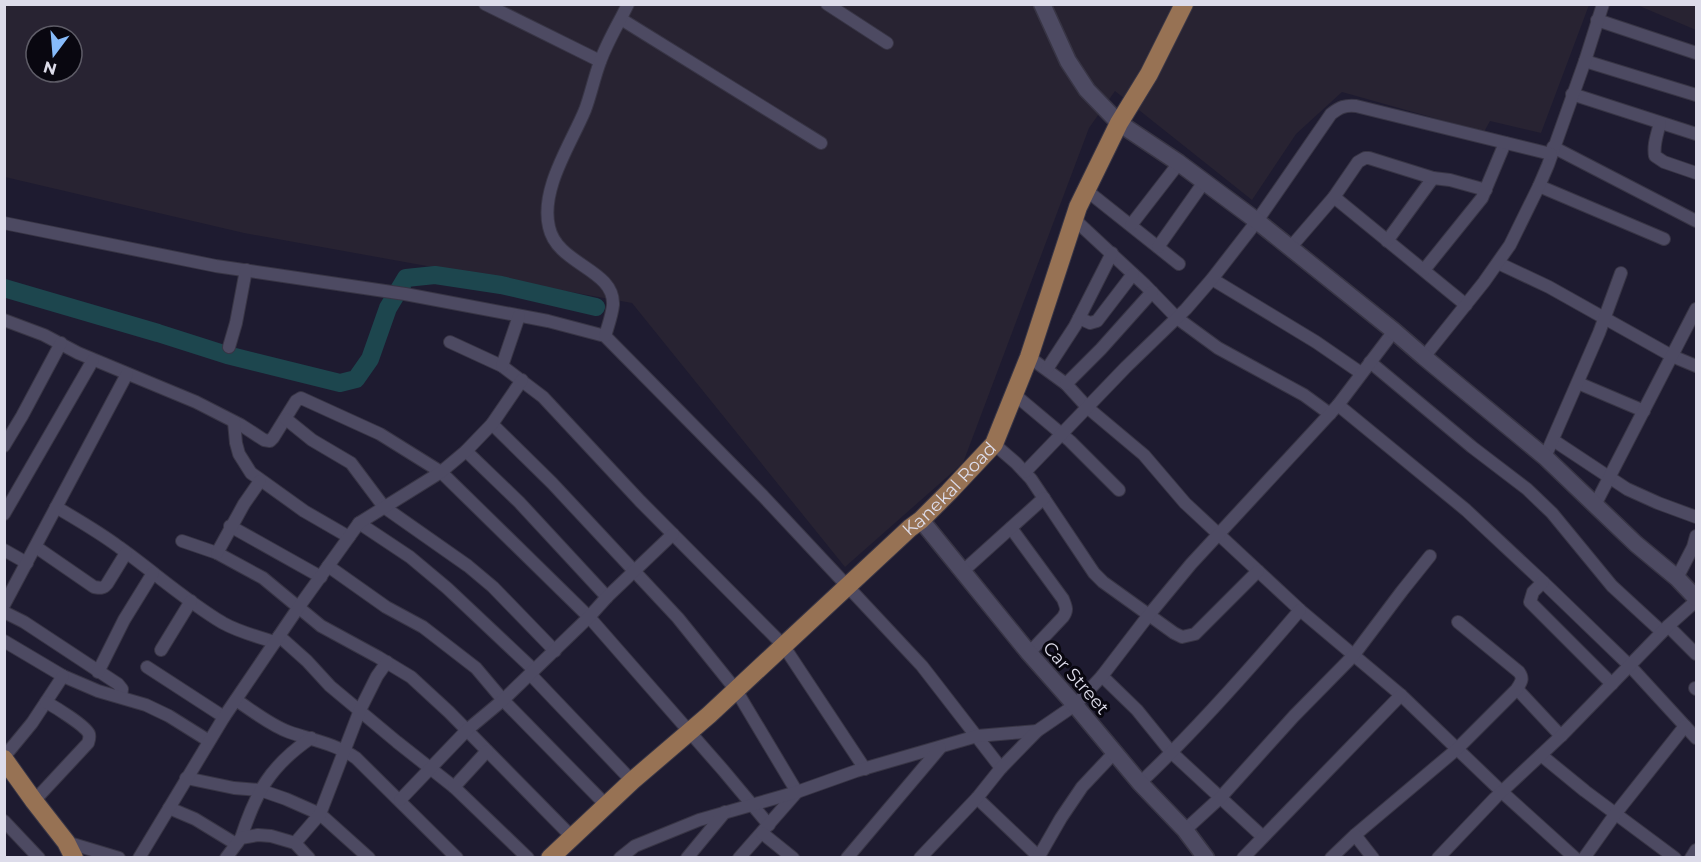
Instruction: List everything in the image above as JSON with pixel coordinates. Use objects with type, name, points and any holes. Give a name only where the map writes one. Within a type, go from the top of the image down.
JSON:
[{"type":"main road","name":"Kanekal Road","points":[[550,858],[921,520],[994,444],[1029,357],[1074,219],[1086,190],[1119,123],[1149,74],[1184,4]]},
{"type":"main road","points":[[4,758],[70,850]]},
{"type":"street","points":[[485,4],[600,61]]},
{"type":"street","points":[[605,336],[613,304],[611,291],[602,279],[562,251],[554,242],[549,227],[548,210],[552,185],[585,109],[600,61],[628,4]]},
{"type":"street","points":[[827,4],[887,43]]},
{"type":"street","points":[[1042,4],[1068,61],[1080,81],[1119,123],[1179,163],[1257,221],[1394,331],[1545,457],[1636,544],[1677,578],[1696,600],[1438,858]]},
{"type":"street","points":[[1424,357],[1510,245],[1539,186],[1585,61],[1603,4]]},
{"type":"street","points":[[621,19],[821,143]]},
{"type":"street","points":[[1597,20],[1696,53]]},
{"type":"street","points":[[1585,61],[1696,95]]},
{"type":"street","points":[[1572,94],[1696,135]]},
{"type":"street","points":[[1025,472],[1177,318],[1212,279],[1257,221],[1331,114],[1339,107],[1356,106],[1505,143],[1552,151],[1696,221]]},
{"type":"street","points":[[1660,123],[1655,142],[1655,156],[1664,162],[1696,173]]},
{"type":"street","points":[[1424,270],[1482,198],[1505,143]]},
{"type":"street","points":[[1290,248],[1334,197],[1358,162],[1365,158],[1433,178],[1450,180],[1486,190]]},
{"type":"street","points":[[1131,225],[1179,163]]},
{"type":"street","points":[[1388,241],[1433,178]]},
{"type":"street","points":[[1158,247],[1204,182]]},
{"type":"street","points":[[1539,186],[1664,238]]},
{"type":"street","points":[[1086,190],[1179,264]]},
{"type":"street","points":[[1334,197],[1466,305]]},
{"type":"street","points":[[1074,219],[1112,253],[1177,318],[1218,348],[1334,409],[1466,510],[1630,666],[1696,738]]},
{"type":"street","points":[[4,223],[216,266],[405,294],[548,321],[605,336],[762,496],[922,666],[1001,768]]},
{"type":"street","points":[[1047,369],[1079,318],[1112,253]]},
{"type":"street","points":[[1498,263],[1549,287],[1672,356],[1696,366]]},
{"type":"street","points":[[229,347],[246,270]]},
{"type":"street","points":[[1545,457],[1605,318],[1621,273]]},
{"type":"street","points":[[1079,318],[1090,323],[1097,321],[1133,274]]},
{"type":"street","points":[[1212,279],[1316,342],[1361,373]]},
{"type":"street","points":[[1066,384],[1152,292]]},
{"type":"street","points":[[1595,505],[1696,309]]},
{"type":"street","points":[[502,366],[519,316]]},
{"type":"street","points":[[4,320],[61,343],[93,360],[196,402],[267,441],[273,438],[296,401],[301,398],[380,434],[441,472],[589,617],[751,804],[765,829],[792,857]]},
{"type":"street","points":[[920,858],[1037,731],[1075,705],[1102,676],[1191,564],[1334,409],[1394,331]]},
{"type":"street","points":[[450,342],[502,366],[543,397],[673,534],[783,645],[865,769]]},
{"type":"street","points":[[4,446],[61,343]]},
{"type":"street","points":[[1029,357],[1066,384],[1088,408],[1144,455],[1185,503],[1258,572],[1401,695],[1575,858]]},
{"type":"street","points":[[4,514],[93,360]]},
{"type":"street","points":[[1370,363],[1527,489],[1552,513],[1612,586],[1696,654]]},
{"type":"street","points":[[4,605],[127,374]]},
{"type":"street","points":[[139,858],[224,717],[359,523],[441,472],[466,451],[492,424],[522,380]]},
{"type":"street","points":[[1578,383],[1644,411]]},
{"type":"street","points":[[1014,394],[1061,434],[1119,490]]},
{"type":"street","points":[[286,419],[312,440],[351,463],[384,507],[460,560],[493,587],[555,651]]},
{"type":"street","points":[[234,422],[239,454],[251,473],[304,511],[349,537]]},
{"type":"street","points":[[492,424],[552,483],[678,618],[736,690],[797,792]]},
{"type":"street","points":[[1553,440],[1627,489],[1696,517]]},
{"type":"street","points":[[994,444],[1025,472],[1094,573],[1148,616],[1182,637],[1196,634],[1258,572]]},
{"type":"street","points":[[466,451],[519,502],[607,597]]},
{"type":"street","points":[[217,553],[230,526],[260,481]]},
{"type":"street","points":[[963,571],[1044,498]]},
{"type":"street","points":[[57,507],[87,525],[224,624],[244,633],[277,639],[307,661],[330,686],[454,787],[528,858]]},
{"type":"street","name":"Car Street","points":[[921,520],[1029,653],[1140,783],[1185,830],[1206,858]]},
{"type":"street","points":[[359,523],[388,541],[428,572],[532,672],[632,781]]},
{"type":"street","points":[[230,526],[324,571],[423,627],[476,668],[503,700],[606,805]]},
{"type":"street","points":[[1011,528],[1063,599],[1067,612],[1029,653]]},
{"type":"street","points":[[400,800],[467,730],[555,651],[633,571],[673,534]]},
{"type":"street","points":[[1677,578],[1693,547],[1696,536]]},
{"type":"street","points":[[182,541],[217,553],[263,578],[321,626],[411,677],[467,730],[572,837]]},
{"type":"street","points":[[36,547],[94,587],[100,588],[104,588],[107,584],[126,553]]},
{"type":"street","points":[[4,550],[27,563]]},
{"type":"street","points":[[1185,830],[1221,797],[1294,716],[1353,656],[1430,556]]},
{"type":"street","points":[[98,672],[124,620],[153,573]]},
{"type":"street","points":[[1543,582],[1533,592],[1530,602],[1612,684]]},
{"type":"street","points":[[161,650],[191,601]]},
{"type":"street","points":[[1140,783],[1247,672],[1300,610]]},
{"type":"street","points":[[4,612],[24,622],[121,686],[121,698]]},
{"type":"street","points":[[1331,858],[1457,749],[1517,689],[1522,681],[1519,672],[1458,622]]},
{"type":"street","points":[[4,641],[63,676],[98,691],[146,705],[169,716],[209,741]]},
{"type":"street","points":[[295,843],[320,814],[360,710],[377,676],[387,662]]},
{"type":"street","points":[[147,667],[224,717]]},
{"type":"street","points":[[4,758],[63,676]]},
{"type":"street","points":[[1102,676],[1137,710],[1171,752],[1263,837]]},
{"type":"street","points":[[1517,689],[1561,736]]},
{"type":"street","points":[[1243,858],[1401,695]]},
{"type":"street","points":[[236,700],[273,725],[288,732],[345,750],[400,800],[458,858]]},
{"type":"street","points":[[34,801],[88,743],[89,738],[88,733],[82,727],[46,702]]},
{"type":"street","points":[[1584,858],[1616,813],[1685,726]]},
{"type":"street","points":[[620,858],[635,846],[699,820],[797,792],[865,769],[978,736],[1037,731]]},
{"type":"street","points":[[226,858],[238,841],[260,790],[277,765],[311,738]]},
{"type":"street","points":[[847,858],[941,747]]},
{"type":"street","points":[[454,787],[487,751]]},
{"type":"street","points":[[977,798],[1039,857],[1082,787],[1114,753]]},
{"type":"street","points":[[1541,755],[1675,858]]},
{"type":"street","points":[[186,778],[234,788],[260,790],[286,799],[320,814],[369,858]]},
{"type":"street","points":[[740,858],[797,792]]},
{"type":"street","points":[[169,808],[238,841],[258,835],[295,843],[309,858]]},
{"type":"street","points":[[687,858],[725,812]]},
{"type":"street","points":[[4,821],[39,858]]},
{"type":"street","points":[[1355,835],[1373,858]]},
{"type":"street","points":[[70,850],[108,853],[119,858]]},
{"type":"street","points":[[1691,858],[1696,850]]},
{"type":"shaded area","points":[[5,5],[1589,5],[1541,133],[1490,121],[1484,132],[1342,92],[1296,134],[1252,200],[1115,91],[1089,128],[963,463],[845,567],[632,303],[244,233],[5,177]]},
{"type":"shaded area","points":[[1637,5],[1696,5],[1696,30]]},
{"type":"waterway","points":[[4,288],[227,355],[340,383],[356,379],[370,359],[388,308],[406,278],[435,275],[501,285],[596,307]]}]
